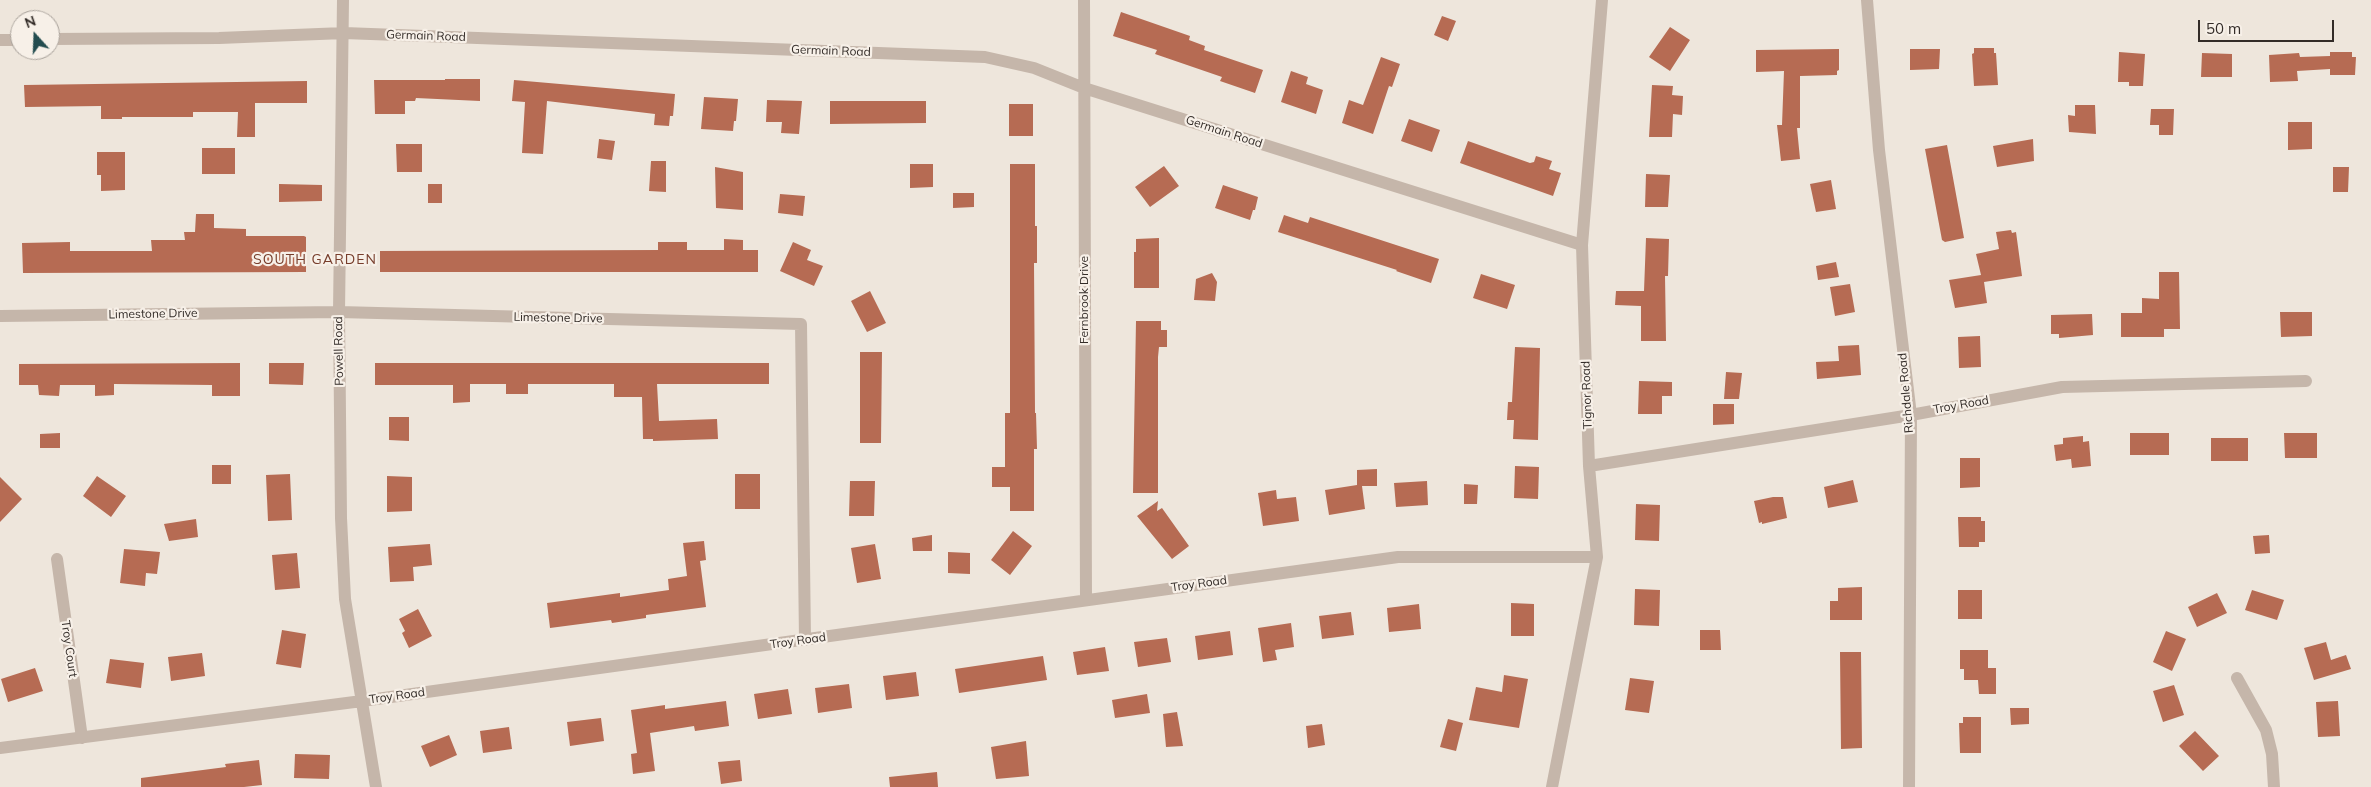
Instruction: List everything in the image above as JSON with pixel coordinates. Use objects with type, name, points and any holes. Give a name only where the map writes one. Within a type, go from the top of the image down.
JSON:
[{"type":"street","name":"Powell Road","points":[[343,0],[339,312],[341,518],[345,599],[376,787]]},
{"type":"street","name":"Fernbrook Drive","points":[[1084,0],[1086,600]]},
{"type":"street","name":"Tignor Road","points":[[1552,787],[1597,557],[1588,466],[1582,245],[1602,0]]},
{"type":"street","name":"Richdale Road","points":[[1867,0],[1879,150],[1910,414],[1910,787]]},
{"type":"street","name":"Germain Road","points":[[60,39],[219,38],[344,33],[985,57],[1034,68],[1084,88],[1582,245]]},
{"type":"street","name":"Limestone Drive","points":[[0,316],[339,312],[801,324],[805,640]]},
{"type":"street","name":"Troy Road","points":[[1588,466],[1910,414],[2062,387],[2306,381]]},
{"type":"street","name":"Troy Road","points":[[0,748],[362,701],[1398,557],[1597,557]]},
{"type":"street","name":"Troy Court","points":[[57,559],[82,738]]},
{"type":"street","points":[[2237,678],[2266,730],[2272,754],[2274,787]]},
{"type":"building","points":[[1121,12],[1190,36],[1189,40],[1205,46],[1204,50],[1263,70],[1255,93],[1220,81],[1222,77],[1155,54],[1157,50],[1113,36]]},
{"type":"building","points":[[1442,16],[1456,21],[1448,41],[1434,35]]},
{"type":"building","points":[[1670,27],[1690,40],[1670,71],[1649,57]]},
{"type":"building","points":[[1974,48],[1994,48],[1998,85],[1974,86],[1972,54],[1974,53]]},
{"type":"building","points":[[1839,49],[1839,70],[1837,75],[1800,76],[1800,128],[1797,128],[1800,159],[1781,161],[1777,125],[1782,125],[1784,71],[1756,72],[1756,50]]},
{"type":"building","points":[[1910,49],[1940,49],[1939,69],[1910,70]]},
{"type":"building","points":[[2119,52],[2145,54],[2143,86],[2129,86],[2129,82],[2118,82]]},
{"type":"building","points":[[2330,52],[2352,52],[2352,57],[2356,57],[2355,75],[2330,75],[2330,69],[2297,71],[2298,81],[2270,82],[2269,55],[2299,53],[2300,57],[2330,56]]},
{"type":"building","points":[[2202,53],[2232,54],[2232,77],[2201,77]]},
{"type":"building","points":[[1381,57],[1400,64],[1392,87],[1389,86],[1373,134],[1342,123],[1349,100],[1363,105]]},
{"type":"building","points":[[1291,71],[1308,77],[1306,84],[1323,90],[1316,114],[1281,102]]},
{"type":"building","points":[[480,79],[480,101],[416,98],[415,101],[405,101],[405,114],[375,114],[374,80]]},
{"type":"building","points":[[514,80],[675,94],[673,116],[670,116],[669,126],[654,125],[655,114],[547,101],[543,154],[522,153],[525,102],[512,101]]},
{"type":"building","points":[[307,81],[307,103],[255,103],[255,137],[237,137],[238,112],[193,112],[193,117],[122,117],[122,119],[101,119],[101,106],[25,107],[24,85]]},
{"type":"building","points":[[1652,85],[1673,86],[1672,95],[1683,96],[1682,115],[1673,114],[1672,137],[1649,137]]},
{"type":"building","points":[[704,97],[738,99],[733,131],[701,129]]},
{"type":"building","points":[[767,100],[802,101],[799,134],[781,133],[782,122],[766,122]]},
{"type":"building","points":[[830,101],[926,101],[926,123],[830,124]]},
{"type":"building","points":[[1009,104],[1033,104],[1033,136],[1009,136]]},
{"type":"building","points":[[2075,105],[2095,105],[2096,134],[2069,132],[2068,115],[2075,116]]},
{"type":"building","points":[[2151,109],[2174,109],[2173,135],[2159,135],[2159,125],[2150,125]]},
{"type":"building","points":[[1409,119],[1440,130],[1432,152],[1401,141]]},
{"type":"building","points":[[2288,122],[2312,122],[2312,149],[2288,150]]},
{"type":"building","points":[[599,139],[615,141],[612,160],[597,158]]},
{"type":"building","points":[[2033,139],[2034,161],[1997,167],[1993,146]]},
{"type":"building","points":[[1468,141],[1530,163],[1534,162],[1536,156],[1552,161],[1549,169],[1561,173],[1553,196],[1460,163]]},
{"type":"building","points":[[396,144],[422,144],[422,172],[397,172]]},
{"type":"building","points":[[1947,145],[1964,238],[1945,242],[1942,240],[1925,149]]},
{"type":"building","points":[[202,148],[235,148],[235,174],[202,174]]},
{"type":"building","points":[[97,152],[125,152],[125,190],[101,191],[101,175],[97,175]]},
{"type":"building","points":[[651,161],[666,161],[666,192],[649,191]]},
{"type":"building","points":[[910,164],[933,164],[933,187],[910,188]]},
{"type":"building","points":[[1010,164],[1035,164],[1037,263],[1034,263],[1035,413],[1037,449],[1034,449],[1034,511],[1010,511],[1010,487],[992,487],[992,467],[1005,467],[1005,413],[1010,413]]},
{"type":"building","points":[[1164,166],[1179,186],[1150,207],[1135,187]]},
{"type":"building","points":[[715,167],[743,172],[743,210],[716,208]]},
{"type":"building","points":[[2333,167],[2349,167],[2348,192],[2333,192]]},
{"type":"building","points":[[1646,174],[1670,175],[1668,207],[1645,207]]},
{"type":"building","points":[[1831,180],[1836,209],[1816,212],[1810,184]]},
{"type":"building","points":[[279,184],[322,185],[322,201],[279,202]]},
{"type":"building","points":[[428,184],[442,184],[442,203],[428,203]]},
{"type":"building","points":[[1223,185],[1258,197],[1250,220],[1215,208]]},
{"type":"building","points":[[953,193],[974,193],[974,207],[953,208]]},
{"type":"building","points":[[780,194],[805,196],[803,216],[778,213]]},
{"type":"building","points":[[196,214],[214,214],[214,228],[246,229],[246,236],[306,237],[306,272],[23,273],[22,243],[70,242],[70,251],[152,251],[151,240],[185,240],[184,232],[195,232]]},
{"type":"building","points":[[1284,215],[1308,223],[1310,217],[1439,259],[1431,283],[1397,270],[1278,232]]},
{"type":"building","points":[[2011,230],[2012,233],[2016,232],[2022,276],[1984,282],[1987,303],[1955,308],[1949,280],[1981,275],[1976,254],[1999,249],[1996,232]]},
{"type":"building","points":[[1159,238],[1159,288],[1134,288],[1136,239]]},
{"type":"building","points":[[1646,238],[1669,239],[1668,276],[1665,276],[1666,341],[1641,341],[1641,306],[1615,305],[1616,291],[1644,291]]},
{"type":"building","points":[[724,239],[743,240],[743,250],[758,250],[758,272],[380,272],[380,251],[658,250],[658,242],[687,242],[687,250],[724,250]]},
{"type":"building","points":[[793,242],[811,250],[807,260],[823,266],[814,286],[780,271]]},
{"type":"building","points":[[1836,262],[1839,277],[1818,280],[1816,266]]},
{"type":"building","points":[[2159,272],[2179,272],[2180,329],[2164,329],[2164,337],[2121,337],[2121,313],[2142,313],[2142,298],[2159,299]]},
{"type":"building","points":[[1212,273],[1217,282],[1215,301],[1194,300],[1196,279]]},
{"type":"building","points":[[1481,274],[1515,285],[1507,309],[1473,298]]},
{"type":"building","points":[[1850,284],[1855,312],[1835,316],[1830,287]]},
{"type":"building","points":[[870,291],[886,323],[867,332],[851,301]]},
{"type":"building","points":[[2280,312],[2312,312],[2312,336],[2281,337]]},
{"type":"building","points":[[2092,314],[2093,335],[2059,338],[2059,334],[2051,334],[2051,315]]},
{"type":"building","points":[[1136,321],[1161,321],[1161,330],[1167,330],[1167,347],[1159,347],[1158,357],[1158,493],[1133,493]]},
{"type":"building","points":[[1980,336],[1981,367],[1959,368],[1958,337]]},
{"type":"building","points":[[1859,345],[1861,375],[1817,379],[1816,362],[1839,361],[1838,346]]},
{"type":"building","points":[[1515,347],[1540,348],[1538,440],[1513,439],[1514,420],[1507,420],[1508,402],[1512,402]]},
{"type":"building","points":[[860,352],[882,352],[881,443],[860,443]]},
{"type":"building","points":[[240,363],[240,396],[212,396],[212,385],[114,384],[114,395],[95,396],[95,385],[60,385],[59,396],[39,395],[38,385],[19,385],[19,364]]},
{"type":"building","points":[[269,363],[304,363],[303,385],[269,384]]},
{"type":"building","points":[[375,363],[769,363],[769,384],[657,384],[659,421],[717,419],[718,439],[653,441],[653,439],[643,439],[642,397],[614,397],[614,384],[528,384],[528,394],[506,394],[506,384],[470,384],[470,402],[453,403],[453,385],[375,385]]},
{"type":"building","points":[[1726,372],[1742,373],[1739,399],[1724,399]]},
{"type":"building","points":[[1639,381],[1672,382],[1672,396],[1662,396],[1662,414],[1638,414]]},
{"type":"building","points":[[1713,404],[1734,404],[1734,424],[1713,425]]},
{"type":"building","points":[[389,417],[409,417],[409,441],[389,440]]},
{"type":"building","points":[[60,433],[60,448],[40,448],[40,434]]},
{"type":"building","points":[[2130,433],[2169,433],[2169,455],[2130,455]]},
{"type":"building","points":[[2284,433],[2317,433],[2317,458],[2285,458]]},
{"type":"building","points":[[2083,436],[2083,442],[2089,441],[2091,466],[2072,468],[2071,459],[2056,461],[2054,445],[2063,444],[2063,438]]},
{"type":"building","points":[[2211,438],[2248,438],[2248,461],[2211,461]]},
{"type":"building","points":[[1960,458],[1980,458],[1980,487],[1960,488]]},
{"type":"building","points":[[212,465],[231,465],[231,484],[212,484]]},
{"type":"building","points":[[1515,466],[1539,467],[1538,499],[1514,498]]},
{"type":"building","points":[[1377,469],[1377,486],[1362,486],[1365,509],[1329,515],[1325,490],[1357,485],[1357,470]]},
{"type":"building","points":[[290,474],[292,520],[268,521],[266,475]]},
{"type":"building","points":[[735,474],[760,474],[760,509],[735,509]]},
{"type":"building","points":[[97,476],[126,496],[111,517],[83,496]]},
{"type":"building","points":[[387,476],[412,477],[412,511],[387,512]]},
{"type":"building","points":[[0,477],[22,499],[0,522]]},
{"type":"building","points":[[1853,480],[1858,502],[1828,508],[1824,487]]},
{"type":"building","points":[[850,481],[875,481],[874,516],[849,516]]},
{"type":"building","points":[[1427,481],[1428,505],[1396,507],[1394,483]]},
{"type":"building","points":[[1464,484],[1478,485],[1477,504],[1464,504]]},
{"type":"building","points":[[1276,490],[1277,499],[1296,497],[1299,521],[1263,526],[1258,493]]},
{"type":"building","points":[[1783,497],[1787,518],[1762,524],[1762,522],[1759,523],[1754,501]]},
{"type":"building","points":[[1158,501],[1157,511],[1162,508],[1189,546],[1172,559],[1137,516]]},
{"type":"building","points":[[1636,504],[1660,505],[1659,541],[1635,540]]},
{"type":"building","points":[[1958,517],[1981,517],[1981,521],[1985,521],[1985,542],[1979,542],[1979,547],[1959,547]]},
{"type":"building","points":[[196,519],[198,537],[169,541],[164,524]]},
{"type":"building","points":[[1013,531],[1032,546],[1010,575],[991,560]]},
{"type":"building","points":[[932,535],[932,551],[913,551],[912,538]]},
{"type":"building","points":[[2269,535],[2270,553],[2255,554],[2253,536]]},
{"type":"building","points":[[704,541],[706,560],[700,561],[706,607],[646,615],[646,618],[612,623],[611,620],[550,628],[547,603],[620,593],[620,597],[669,590],[668,579],[687,576],[683,543]]},
{"type":"building","points":[[430,544],[432,565],[413,567],[414,581],[390,582],[388,547]]},
{"type":"building","points":[[875,544],[881,579],[857,583],[851,548]]},
{"type":"building","points":[[124,549],[160,552],[157,574],[146,573],[145,586],[120,583]]},
{"type":"building","points":[[948,552],[970,553],[970,574],[948,573]]},
{"type":"building","points":[[297,553],[300,588],[275,590],[272,555]]},
{"type":"building","points":[[1862,587],[1862,620],[1830,620],[1830,601],[1838,601],[1838,588]]},
{"type":"building","points":[[1635,589],[1660,590],[1659,626],[1634,625]]},
{"type":"building","points":[[1958,590],[1982,590],[1982,619],[1958,619]]},
{"type":"building","points":[[2252,590],[2284,600],[2277,620],[2245,610]]},
{"type":"building","points":[[2217,593],[2227,613],[2197,627],[2188,607]]},
{"type":"building","points":[[1511,603],[1534,604],[1534,636],[1511,636]]},
{"type":"building","points":[[1419,604],[1421,629],[1389,632],[1387,608]]},
{"type":"building","points":[[418,609],[432,636],[409,648],[402,633],[405,631],[399,619]]},
{"type":"building","points":[[1351,612],[1354,635],[1322,639],[1319,616]]},
{"type":"building","points":[[1291,623],[1294,647],[1275,650],[1277,660],[1263,662],[1258,628]]},
{"type":"building","points":[[282,630],[306,634],[301,668],[276,664]]},
{"type":"building","points":[[1700,630],[1720,630],[1721,650],[1700,650]]},
{"type":"building","points":[[1230,631],[1233,655],[1198,660],[1195,636]]},
{"type":"building","points":[[2166,631],[2186,639],[2172,671],[2153,662]]},
{"type":"building","points":[[1167,638],[1171,662],[1138,667],[1134,642]]},
{"type":"building","points":[[2326,642],[2331,660],[2346,655],[2351,669],[2314,680],[2304,648]]},
{"type":"building","points":[[1105,647],[1109,671],[1077,675],[1073,652]]},
{"type":"building","points":[[1960,650],[1988,650],[1988,668],[1996,668],[1996,694],[1979,694],[1978,680],[1964,680],[1964,669],[1960,669]]},
{"type":"building","points":[[1840,652],[1861,652],[1862,748],[1841,749]]},
{"type":"building","points":[[202,653],[205,676],[171,681],[168,657]]},
{"type":"building","points":[[1043,656],[1047,680],[959,693],[955,669]]},
{"type":"building","points":[[110,659],[144,663],[141,688],[106,683]]},
{"type":"building","points":[[35,668],[43,691],[8,702],[1,679]]},
{"type":"building","points":[[916,672],[919,696],[886,700],[883,676]]},
{"type":"building","points":[[1504,675],[1528,679],[1519,728],[1469,720],[1476,687],[1502,692]]},
{"type":"building","points":[[1630,678],[1654,681],[1649,713],[1625,710]]},
{"type":"building","points":[[849,684],[852,708],[818,713],[815,688]]},
{"type":"building","points":[[2174,685],[2184,715],[2163,722],[2153,691]]},
{"type":"building","points":[[788,689],[792,714],[758,719],[754,694]]},
{"type":"building","points":[[1147,694],[1150,713],[1115,718],[1112,700]]},
{"type":"building","points":[[726,701],[729,726],[695,731],[694,726],[650,733],[655,771],[633,774],[631,754],[637,753],[631,710],[665,705],[665,709]]},
{"type":"building","points":[[2338,701],[2340,736],[2318,737],[2316,702]]},
{"type":"building","points":[[2010,708],[2029,708],[2029,724],[2011,725]]},
{"type":"building","points":[[1177,712],[1183,746],[1166,747],[1163,714]]},
{"type":"building","points":[[1963,717],[1981,717],[1981,753],[1960,753],[1959,723],[1963,723]]},
{"type":"building","points":[[601,718],[604,741],[570,746],[567,722]]},
{"type":"building","points":[[1448,719],[1463,723],[1456,751],[1440,747]]},
{"type":"building","points":[[1322,724],[1325,745],[1308,748],[1306,726]]},
{"type":"building","points":[[509,727],[512,749],[483,753],[480,731]]},
{"type":"building","points":[[2195,731],[2219,756],[2203,771],[2179,746]]},
{"type":"building","points":[[449,735],[457,755],[430,767],[421,746]]},
{"type":"building","points":[[1026,741],[1029,776],[996,779],[991,747]]},
{"type":"building","points":[[295,754],[330,755],[329,779],[294,778]]},
{"type":"building","points":[[259,760],[262,785],[244,787],[141,787],[141,778],[226,767],[225,764]]},
{"type":"building","points":[[740,760],[742,781],[721,784],[718,762]]},
{"type":"building","points":[[937,772],[938,787],[890,787],[889,777]]},
{"type":"district","name":"SOUTH GARDEN","points":[[315,260]]}]
